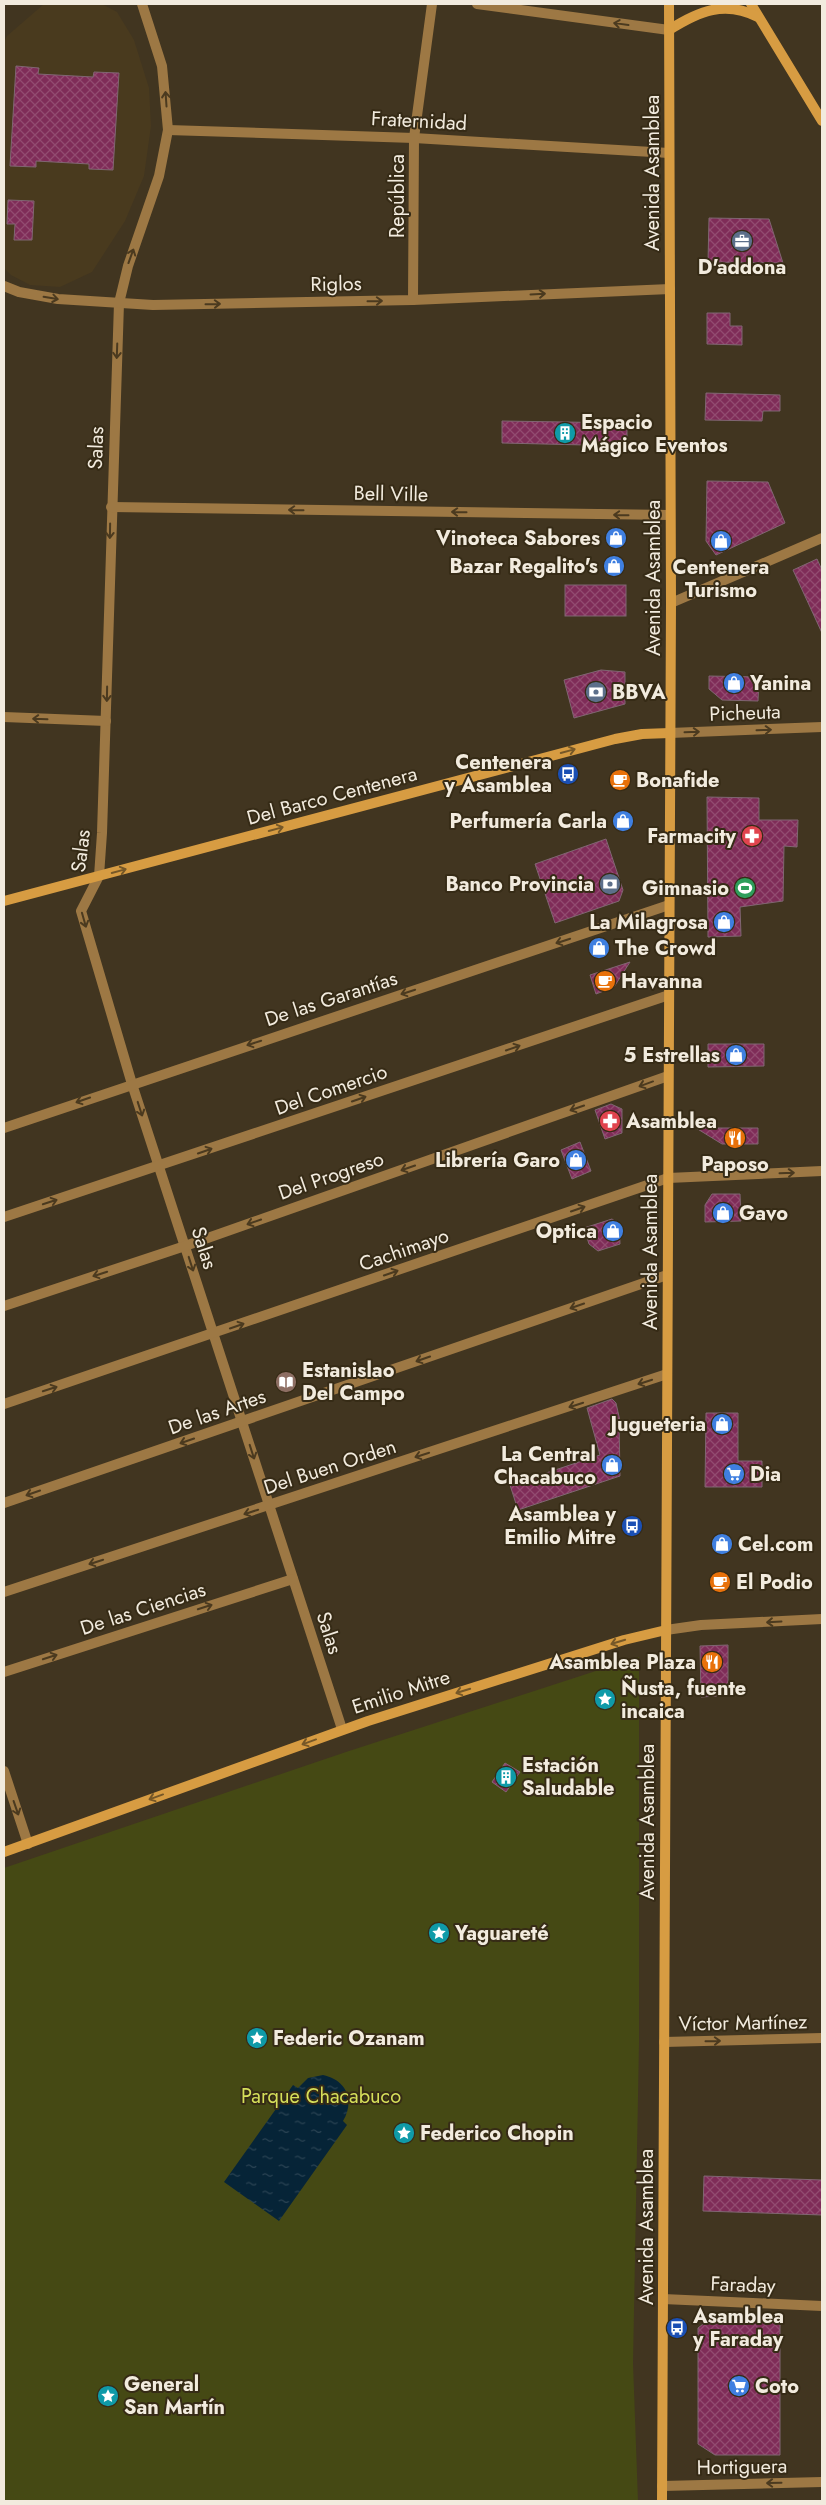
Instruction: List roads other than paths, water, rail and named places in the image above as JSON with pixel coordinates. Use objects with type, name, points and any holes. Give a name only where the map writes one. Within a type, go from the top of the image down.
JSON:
[{"type":"main road","name":"Avenida Asamblea","points":[[662,2501],[671,603],[669,4]]},
{"type":"main road","points":[[751,4],[822,121]]},
{"type":"main road","points":[[669,30],[705,11],[724,8],[744,10],[759,18]]},
{"type":"main road","name":"Del Barco Centenera","points":[[4,901],[615,739],[642,734],[670,733]]},
{"type":"main road","name":"Emilio Mitre","points":[[4,1852],[342,1729],[614,1643],[666,1630]]},
{"type":"street","name":"Salas","points":[[142,4],[162,66],[168,130],[159,176],[128,266],[119,302],[111,507],[106,721],[99,876],[81,911],[132,1084],[342,1729]]},
{"type":"street","name":"República","points":[[413,300],[414,138],[432,4]]},
{"type":"street","points":[[477,4],[669,30]]},
{"type":"street","name":"Fraternidad","points":[[168,130],[414,138],[669,153]]},
{"type":"street","name":"Riglos","points":[[4,286],[19,292],[58,299],[153,305],[413,300],[670,288]]},
{"type":"street","name":"Bell Ville","points":[[111,507],[670,515]]},
{"type":"street","points":[[671,603],[822,538]]},
{"type":"street","points":[[4,717],[106,721]]},
{"type":"street","name":"Picheuta","points":[[670,733],[822,727]]},
{"type":"street","name":"De las Garantías","points":[[4,1128],[669,905]]},
{"type":"street","name":"Del Comercio","points":[[4,1216],[669,995]]},
{"type":"street","name":"Del Progreso","points":[[4,1306],[185,1246],[668,1076]]},
{"type":"street","name":"Cachimayo","points":[[4,1404],[668,1178],[822,1171]]},
{"type":"street","name":"De las Artes","points":[[4,1503],[667,1275]]},
{"type":"street","name":"Del Buen Orden","points":[[4,1592],[667,1374]]},
{"type":"street","name":"De las Ciencias","points":[[4,1672],[293,1578]]},
{"type":"street","name":"Emilio Mitre","points":[[666,1630],[701,1625],[822,1619]]},
{"type":"street","points":[[4,1772],[28,1844]]},
{"type":"street","name":"Víctor Martínez","points":[[664,2042],[822,2038]]},
{"type":"street","name":"Faraday","points":[[663,2299],[822,2306]]},
{"type":"street","name":"Hortiguera","points":[[662,2486],[822,2482]]},
{"type":"water","points":[[323,2075],[338,2081],[346,2092],[348,2106],[343,2121],[347,2125],[279,2221],[224,2182],[293,2085],[298,2088],[308,2078]]},
{"type":"place","name":"D'addona","points":[[742,241]]},
{"type":"place","name":"Espacio Mágico Eventos","points":[[565,433]]},
{"type":"place","name":"Vinoteca Sabores","points":[[616,538]]},
{"type":"place","name":"Centenera Turismo","points":[[721,541]]},
{"type":"place","name":"Bazar Regalito's","points":[[614,566]]},
{"type":"place","name":"Yanina","points":[[734,683]]},
{"type":"place","name":"BBVA","points":[[596,692]]},
{"type":"place","name":"Centenera y Asamblea","points":[[568,774]]},
{"type":"place","name":"Bonafide","points":[[620,780]]},
{"type":"place","name":"Perfumería Carla","points":[[623,821]]},
{"type":"place","name":"Farmacity","points":[[752,836]]},
{"type":"place","name":"Banco Provincia","points":[[610,884]]},
{"type":"place","name":"Gimnasio","points":[[745,888]]},
{"type":"place","name":"La Milagrosa","points":[[724,922]]},
{"type":"place","name":"The Crowd","points":[[599,948]]},
{"type":"place","name":"Havanna","points":[[605,981]]},
{"type":"place","name":"5 Estrellas","points":[[736,1055]]},
{"type":"place","name":"Asamblea","points":[[610,1121]]},
{"type":"place","name":"Paposo","points":[[735,1138]]},
{"type":"place","name":"Librería Garo","points":[[576,1160]]},
{"type":"place","name":"Gavo","points":[[723,1213]]},
{"type":"place","name":"Optica","points":[[613,1231]]},
{"type":"place","name":"Estanislao Del Campo","points":[[286,1382]]},
{"type":"place","name":"Jugueteria","points":[[722,1424]]},
{"type":"place","name":"La Central Chacabuco","points":[[612,1465]]},
{"type":"place","name":"Dia","points":[[734,1474]]},
{"type":"place","name":"Asamblea y Emilio Mitre","points":[[632,1526]]},
{"type":"place","name":"Cel.com","points":[[722,1544]]},
{"type":"place","name":"El Podio","points":[[720,1582]]},
{"type":"place","name":"Asamblea Plaza","points":[[712,1662]]},
{"type":"place","name":"Ñusta, fuente incaica","points":[[605,1699]]},
{"type":"place","name":"Estación Saludable","points":[[506,1777]]},
{"type":"place","name":"Yaguareté","points":[[439,1933]]},
{"type":"place","name":"Federic Ozanam","points":[[257,2038]]},
{"type":"place","name":"Federico Chopin","points":[[404,2133]]},
{"type":"place","name":"Asamblea y Faraday","points":[[677,2328]]},
{"type":"place","name":"Coto","points":[[739,2386]]},
{"type":"place","name":"General San Martín","points":[[108,2396]]},
{"type":"park label","name":"Parque Chacabuco","points":[[321,2096]]}]
